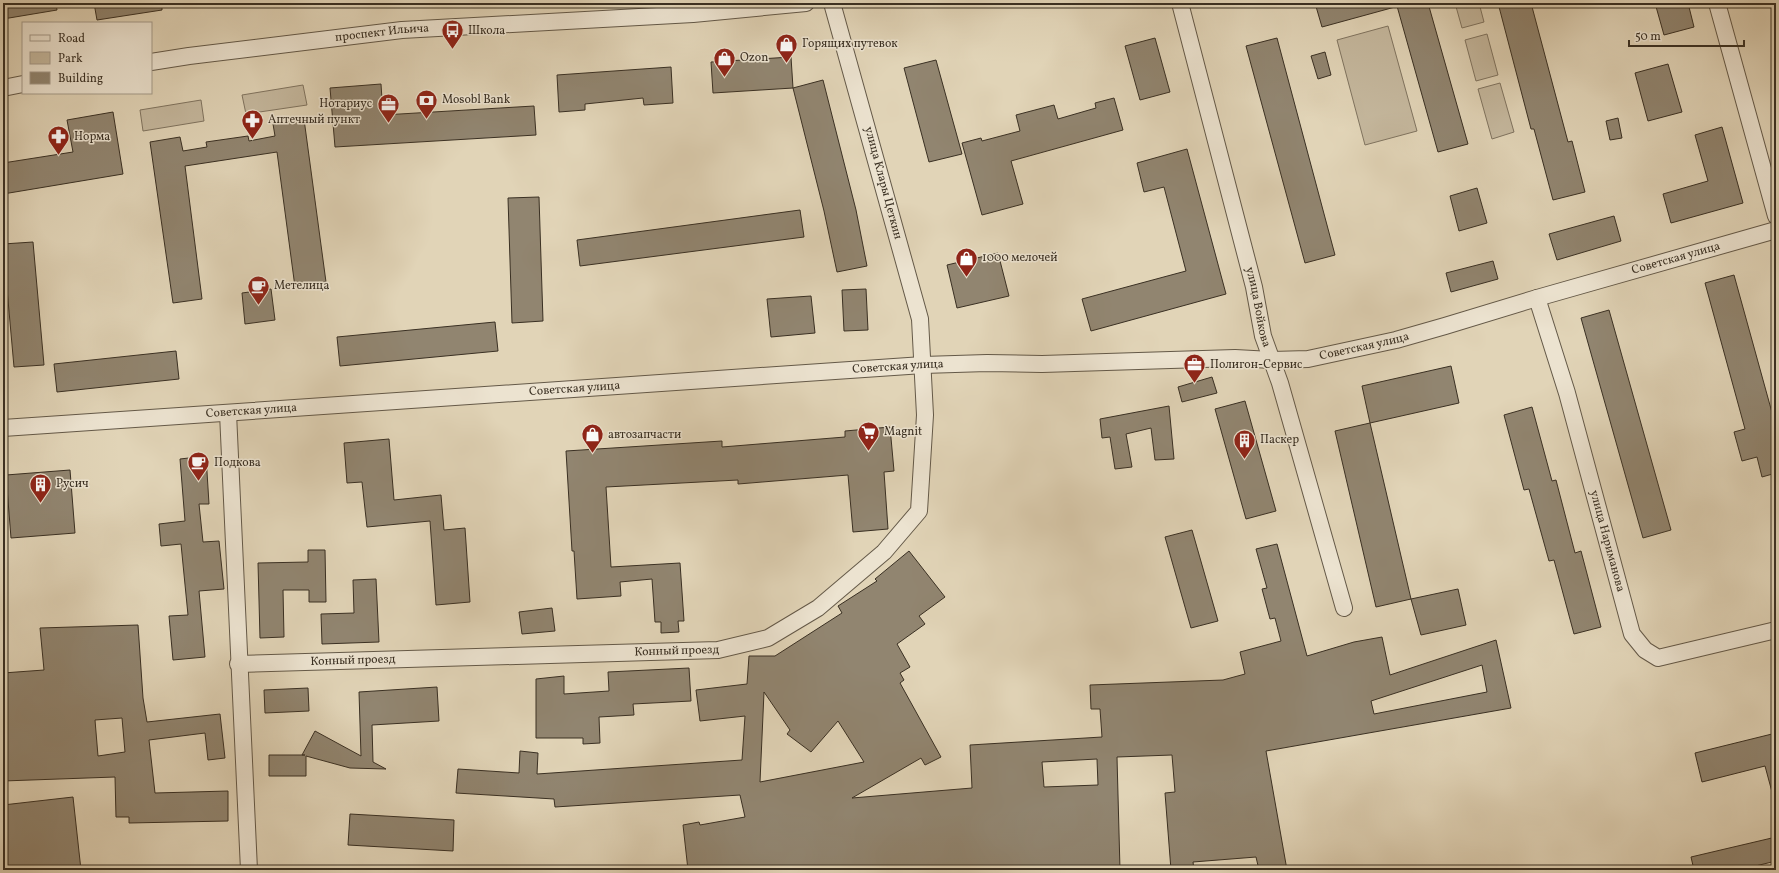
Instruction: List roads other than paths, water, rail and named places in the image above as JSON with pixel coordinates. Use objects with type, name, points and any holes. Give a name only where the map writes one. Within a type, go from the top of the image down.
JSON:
[{"type":"street","name":"проспект Ильича","points":[[152,62],[402,30],[693,14],[806,3]]},
{"type":"street","name":"улица Клары Цеткин","points":[[832,3],[920,319],[923,365]]},
{"type":"street","name":"улица Войкова","points":[[1180,3],[1254,287],[1264,336],[1344,608]]},
{"type":"street","points":[[1717,3],[1776,216]]},
{"type":"street","points":[[3,88],[22,84]]},
{"type":"street","name":"Советская улица","points":[[3,428],[923,365],[986,363],[1042,364],[1235,358],[1272,360],[1308,359],[1396,340],[1776,230]]},
{"type":"street","name":"улица Нариманова","points":[[1537,298],[1567,393],[1632,634],[1645,650],[1658,658],[1776,630]]},
{"type":"street","name":"Конный проезд","points":[[238,664],[718,650],[768,638],[818,608],[884,552],[919,511],[925,415],[923,365]]},
{"type":"street","points":[[228,413],[248,870]]},
{"type":"place","name":"Школа","points":[[452,50]]},
{"type":"place","name":"Горящих путевок","points":[[787,64]]},
{"type":"place","name":"Ozon","points":[[725,78]]},
{"type":"place","name":"Mosobl Bank","points":[[427,120]]},
{"type":"place","name":"Нотариус","points":[[388,124]]},
{"type":"place","name":"Аптечный пункт","points":[[252,140]]},
{"type":"place","name":"Норма","points":[[58,156]]},
{"type":"place","name":"1000 мелочей","points":[[967,278]]},
{"type":"place","name":"Метелица","points":[[258,306]]},
{"type":"place","name":"Полигон-Сервис","points":[[1195,384]]},
{"type":"place","name":"Magnit","points":[[869,452]]},
{"type":"place","name":"автозапчасти","points":[[593,454]]},
{"type":"place","name":"Паскер","points":[[1245,460]]},
{"type":"place","name":"Подкова","points":[[199,482]]},
{"type":"place","name":"Русич","points":[[40,504]]}]
